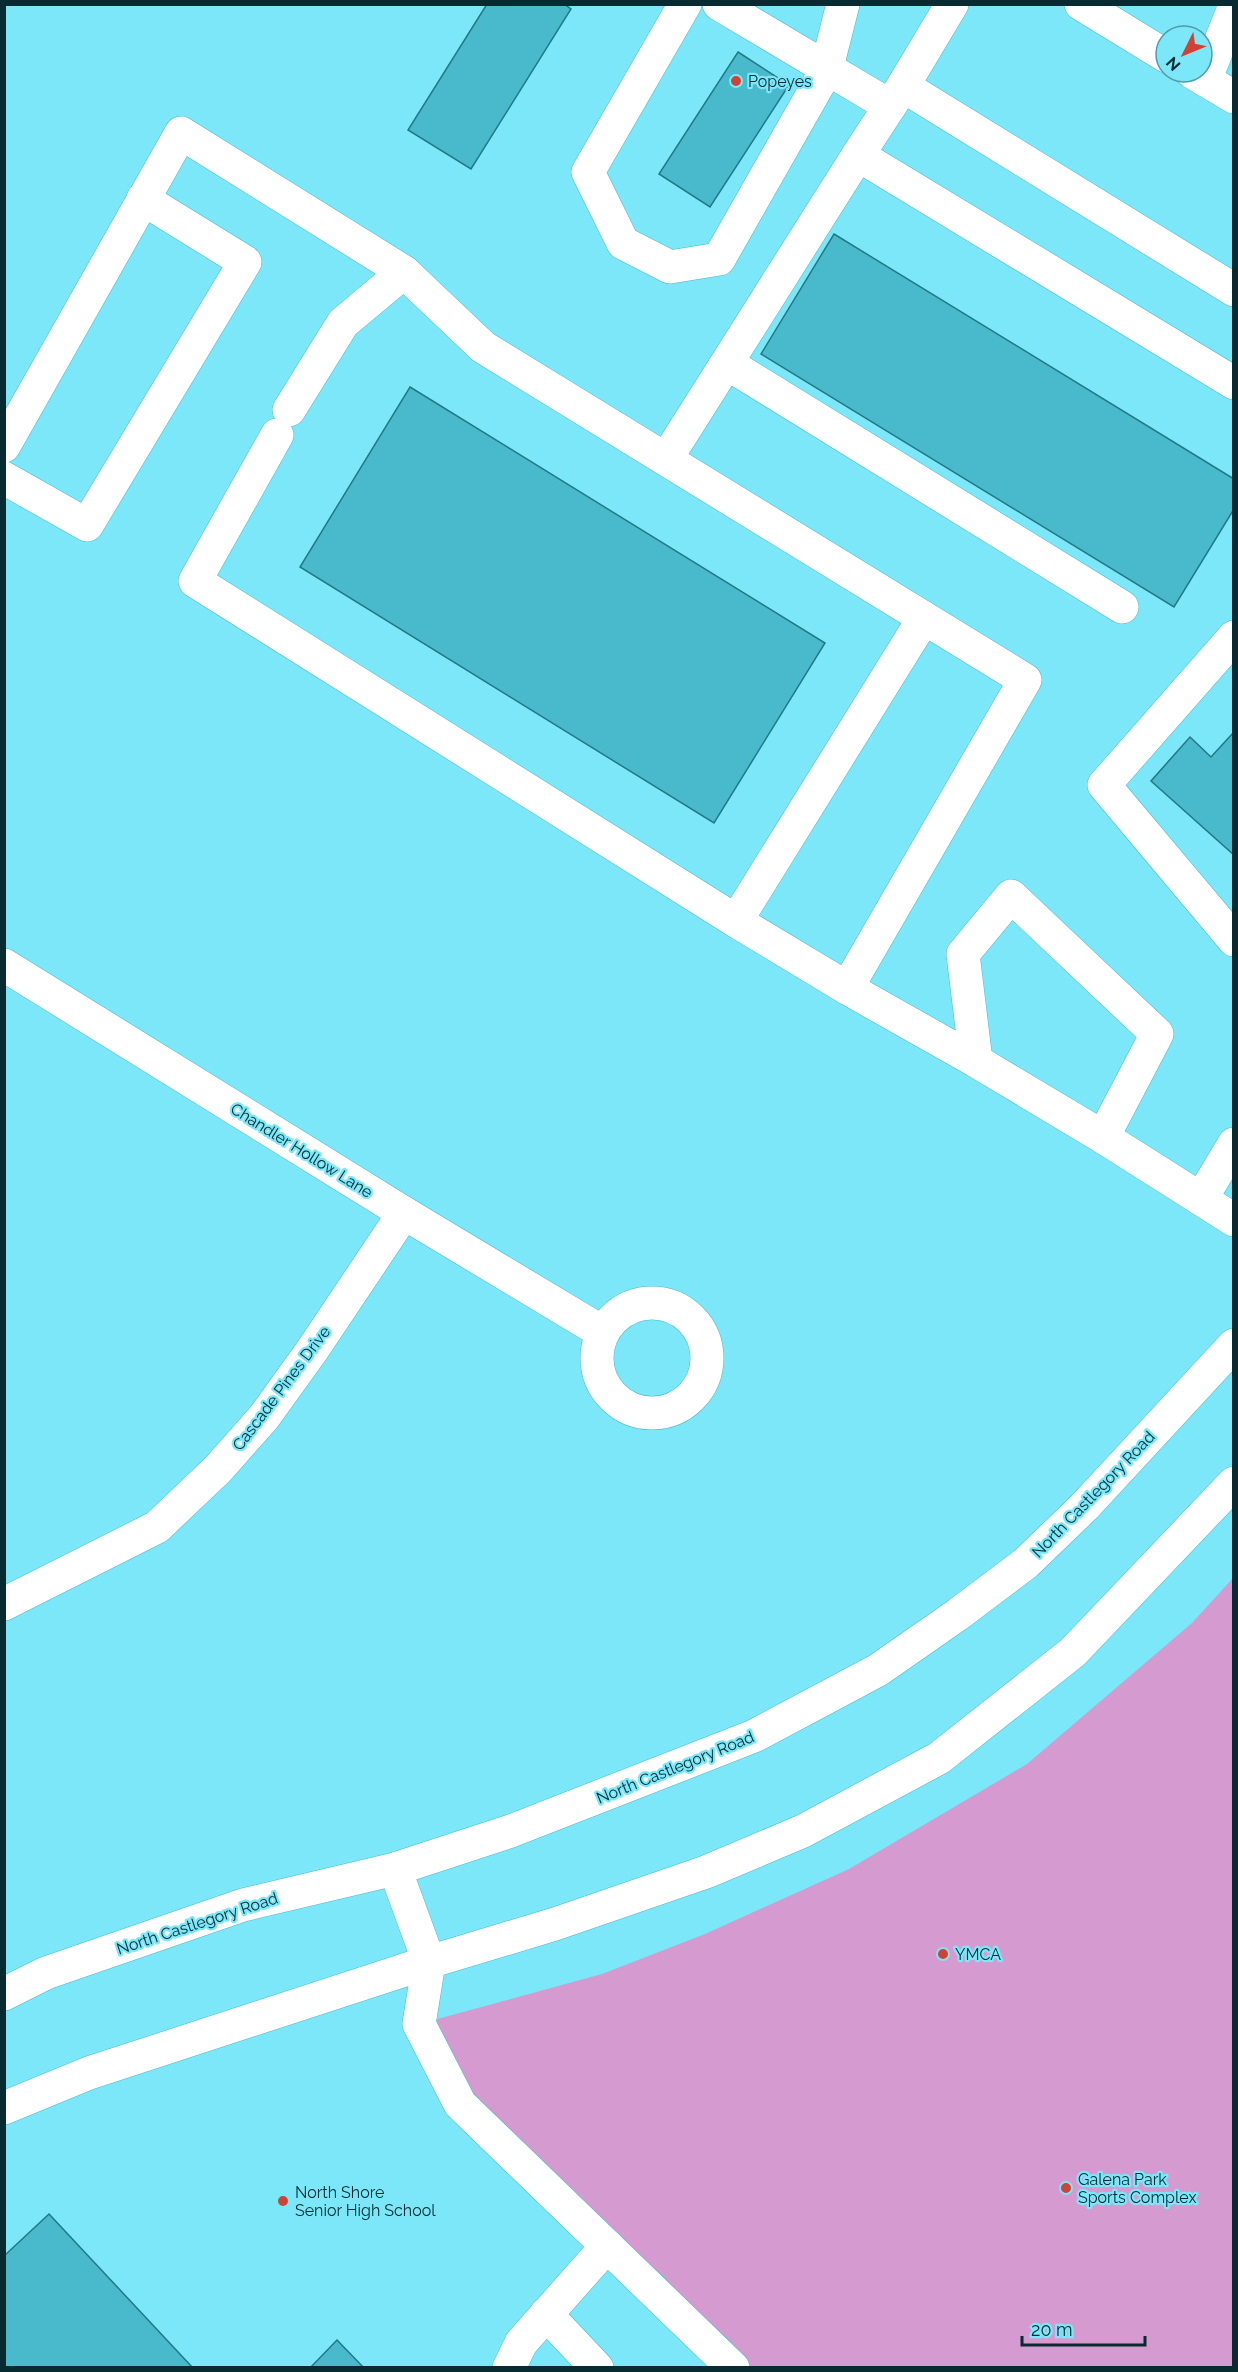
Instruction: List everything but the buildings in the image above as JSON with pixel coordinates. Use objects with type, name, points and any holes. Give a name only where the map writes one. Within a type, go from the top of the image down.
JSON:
[{"type":"street","points":[[685,4],[588,172],[623,243],[670,267],[719,259],[827,68],[843,4]]},
{"type":"street","points":[[719,4],[827,68],[896,96],[1233,290]]},
{"type":"street","points":[[666,459],[728,364],[952,4]]},
{"type":"street","points":[[1081,4],[1154,49]]},
{"type":"street","points":[[1214,45],[1233,8]]},
{"type":"street","points":[[1211,84],[1233,97]]},
{"type":"street","points":[[4,446],[181,133],[404,272],[483,347],[1025,680],[847,988]]},
{"type":"street","points":[[858,155],[1233,382]]},
{"type":"street","points":[[4,478],[87,525],[245,262],[143,200]]},
{"type":"street","points":[[404,272],[343,323],[283,422],[195,581],[736,921],[1103,1137],[1233,1220]]},
{"type":"street","points":[[728,364],[1122,607]]},
{"type":"street","points":[[736,921],[924,618]]},
{"type":"street","points":[[1233,637],[1104,785],[1233,940]]},
{"type":"street","points":[[976,1061],[963,954],[1011,896],[1157,1034],[1103,1137]]},
{"type":"street","name":"Chandler Hollow Lane","points":[[4,964],[404,1213],[602,1332]]},
{"type":"street","points":[[1202,1199],[1233,1144]]},
{"type":"street","name":"Cascade Pines Drive","points":[[4,1604],[157,1527],[218,1469],[264,1417],[404,1213]]},
{"type":"street","name":"North Castlegory Road","points":[[4,1994],[46,1973],[243,1905],[395,1869],[511,1832],[754,1736],[878,1670],[1026,1563],[1085,1506],[1233,1345]]},
{"type":"street","points":[[4,2108],[88,2073],[429,1962],[555,1924],[706,1872],[803,1831],[939,1758],[1073,1653],[1233,1483]]},
{"type":"street","points":[[395,1869],[429,1962],[419,2024],[460,2104],[733,2367]]},
{"type":"street","points":[[509,2367],[521,2343],[607,2246]]},
{"type":"street","points":[[546,2314],[597,2367]]},
{"type":"shaded area","name":"YMCA","points":[[1233,1578],[1233,2367],[733,2367],[460,2104],[419,2024],[602,1974],[705,1934],[849,1869],[1027,1764],[1192,1623]]},
{"type":"place","name":"Popeyes","points":[[736,81]]},
{"type":"place","name":"YMCA","points":[[943,1954]]},
{"type":"place","name":"Galena Park Sports Complex","points":[[1066,2188]]},
{"type":"place","name":"North Shore Senior High School","points":[[283,2201]]}]
